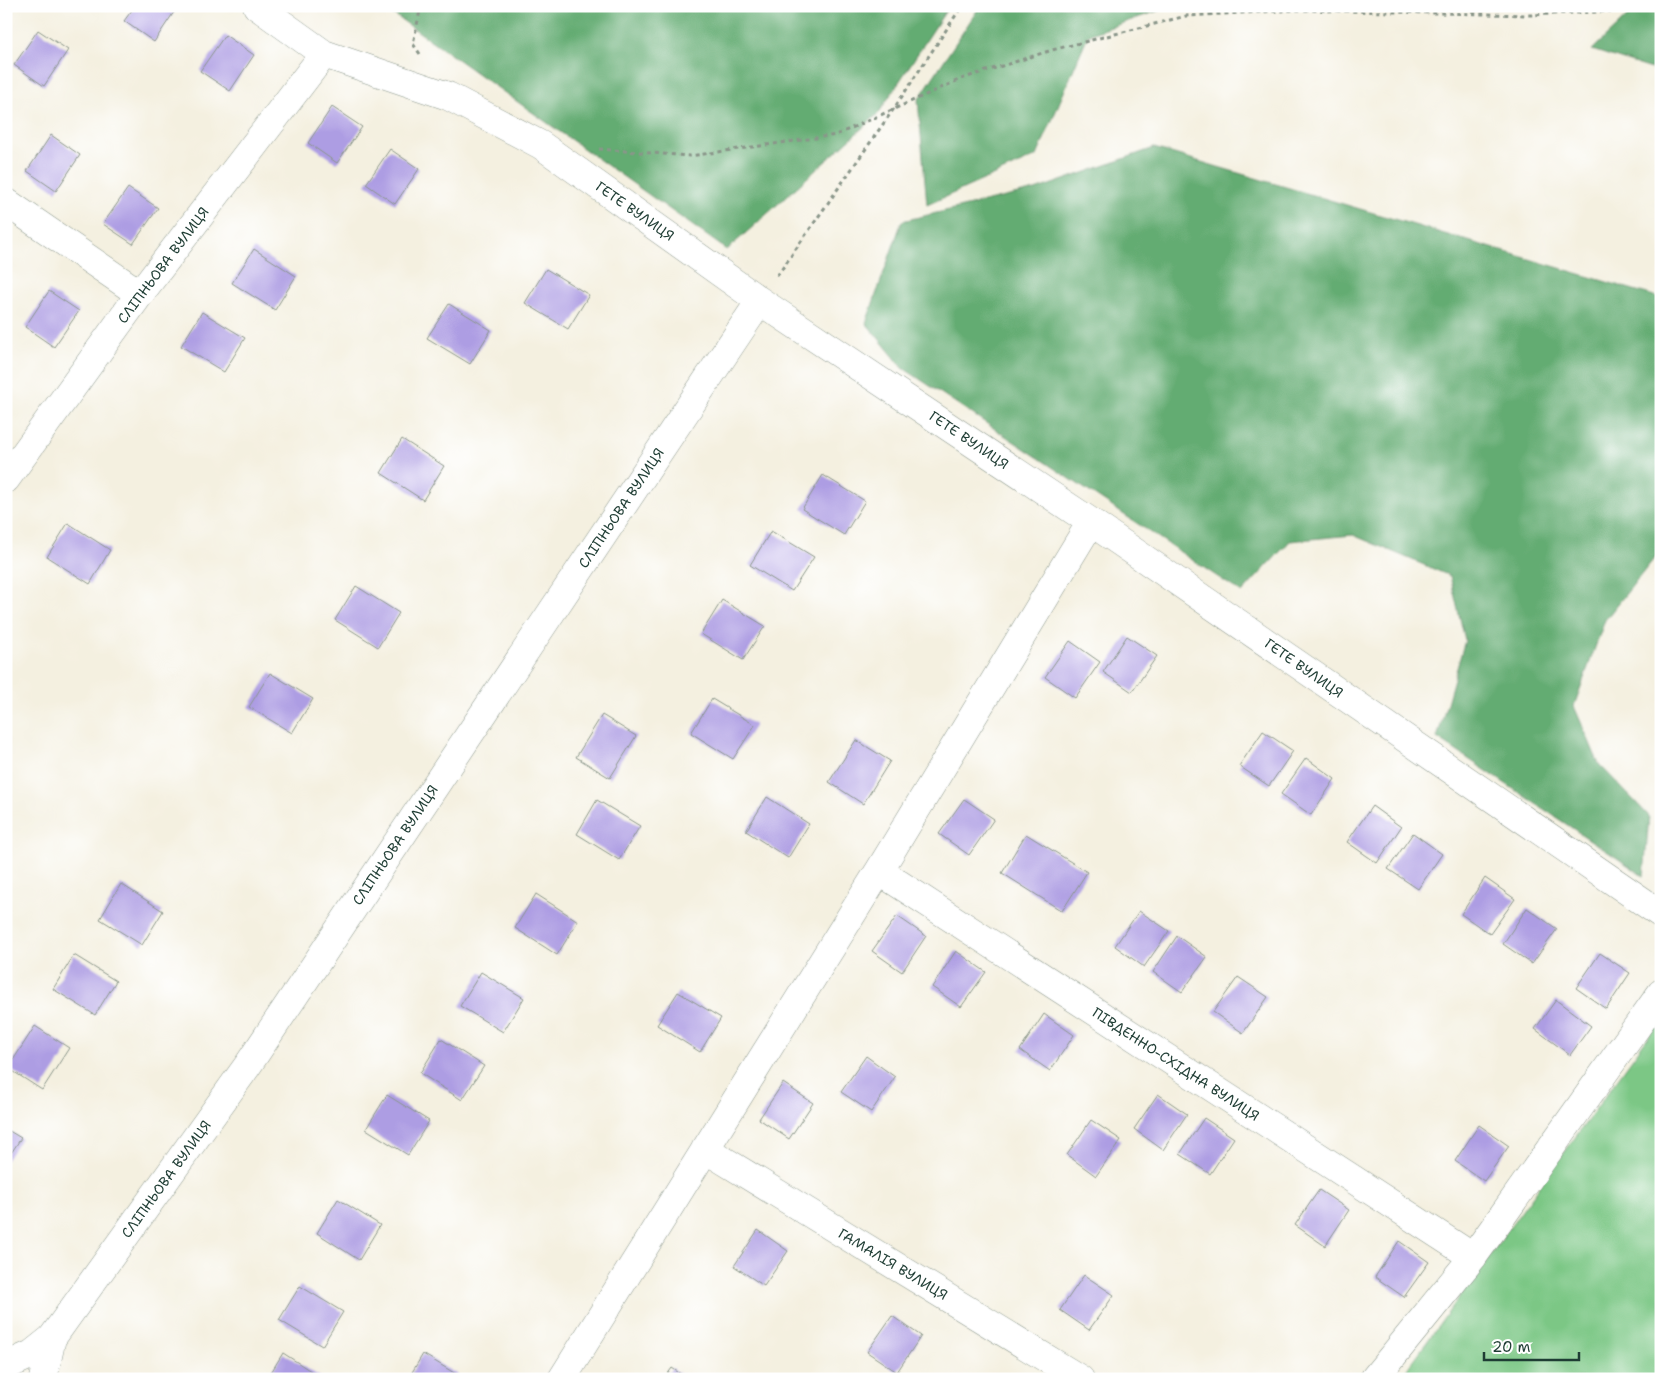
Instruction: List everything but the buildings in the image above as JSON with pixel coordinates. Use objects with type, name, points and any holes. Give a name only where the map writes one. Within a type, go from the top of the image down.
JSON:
[{"type":"street","name":"ГЕТЕ ВУЛИЦЯ","points":[[257,6],[324,54],[448,96],[541,145],[760,301],[1091,522],[1661,914]]},
{"type":"street","name":"СЛІПНЬОВА ВУЛИЦЯ","points":[[6,479],[140,294],[324,54]]},
{"type":"street","points":[[6,202],[140,294]]},
{"type":"street","name":"СЛІПНЬОВА ВУЛИЦЯ","points":[[6,1366],[32,1354],[52,1338],[248,1065],[760,301]]},
{"type":"street","points":[[562,1379],[879,871],[1091,522]]},
{"type":"street","name":"ПІВДЕННО-СХІДНА ВУЛИЦЯ","points":[[879,871],[1473,1257]]},
{"type":"street","points":[[1374,1379],[1473,1257],[1661,993]]},
{"type":"street","name":"ГАМАЛІЯ ВУЛИЦЯ","points":[[705,1149],[1080,1379]]},
{"type":"street","points":[[43,1379],[52,1338]]},
{"type":"path","points":[[421,6],[413,44],[448,96]]},
{"type":"path","points":[[760,301],[895,107],[962,6]]},
{"type":"path","points":[[597,149],[690,156],[836,135],[961,79],[1052,50],[1186,16],[1298,10],[1530,15],[1661,9]]},
{"type":"green space","points":[[382,6],[949,6],[878,114],[727,250]]},
{"type":"green space","points":[[980,6],[1172,6],[1088,35],[1037,156],[927,205],[918,100]]},
{"type":"green space","points":[[1638,6],[1661,6],[1661,72],[1592,50]]},
{"type":"green space","points":[[1154,148],[1661,298],[1661,550],[1605,620],[1574,706],[1599,764],[1649,816],[1644,876],[1437,738],[1465,640],[1450,576],[1353,535],[1290,541],[1242,593],[903,368],[866,323],[902,221],[1035,190]]},
{"type":"green space","points":[[1661,1019],[1661,1379],[1400,1379]]}]
